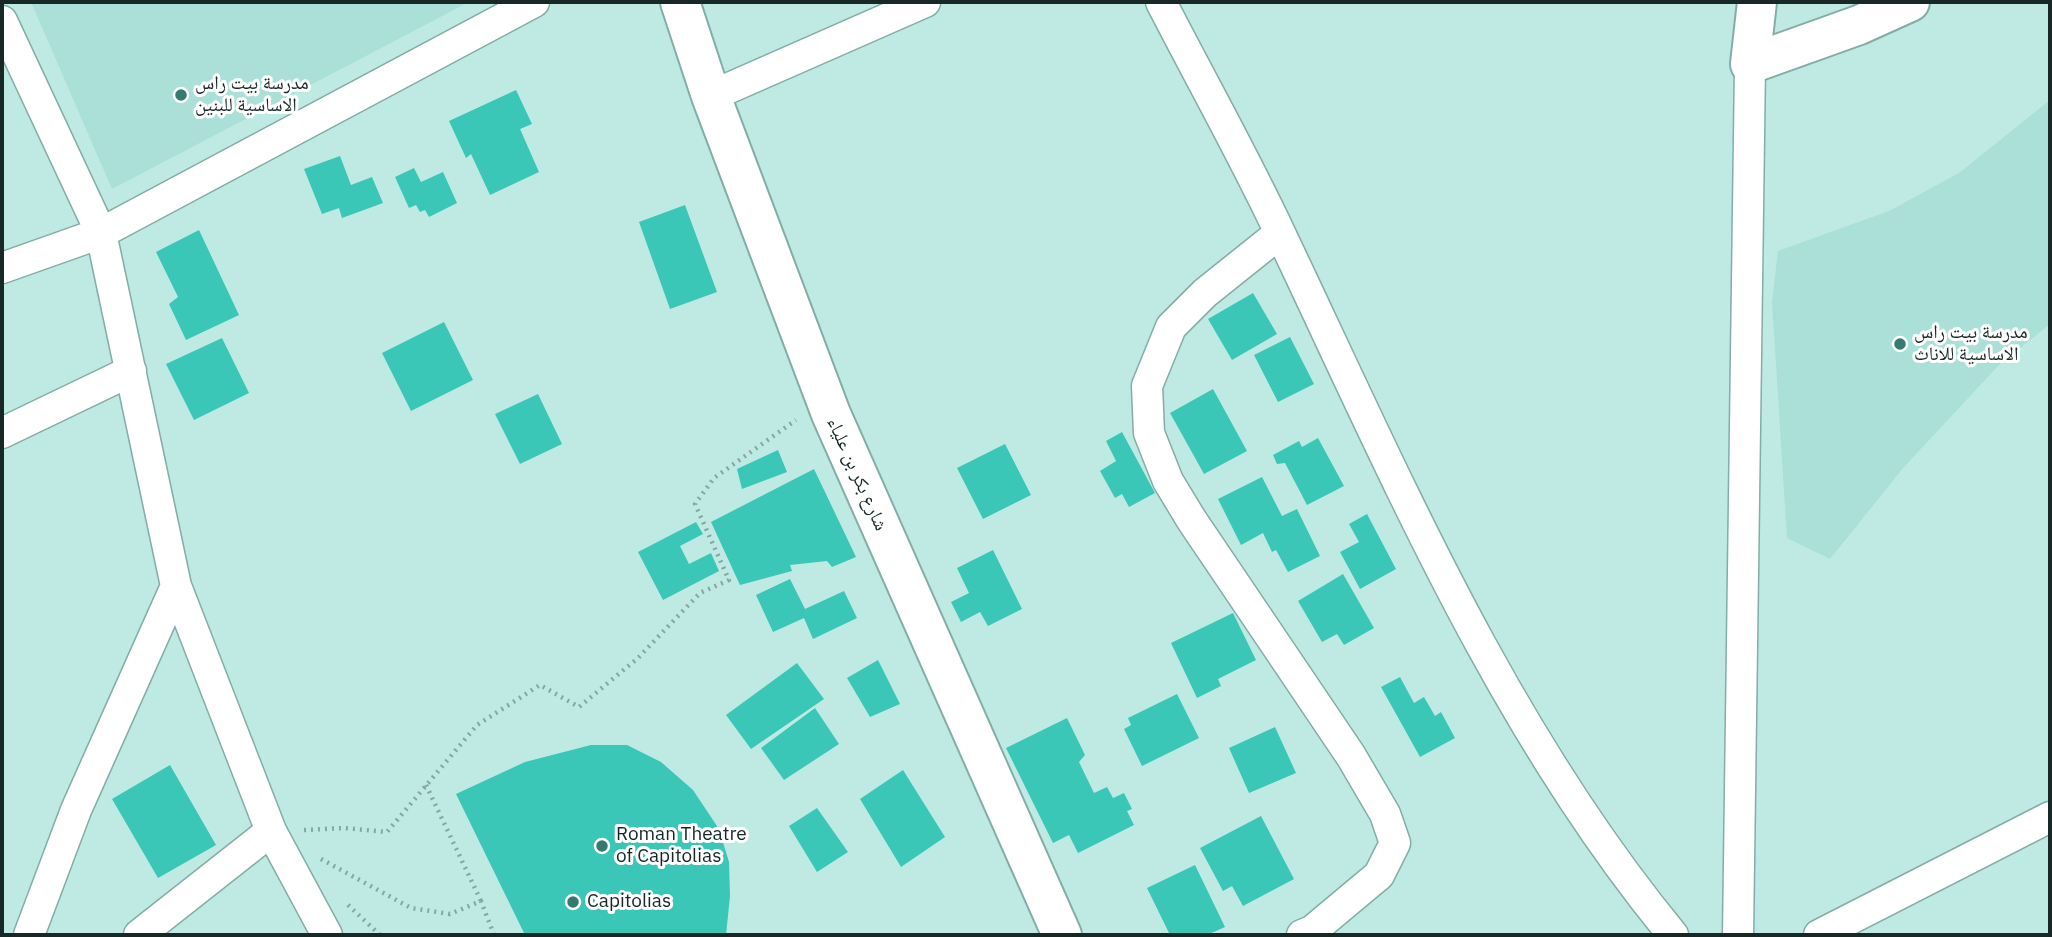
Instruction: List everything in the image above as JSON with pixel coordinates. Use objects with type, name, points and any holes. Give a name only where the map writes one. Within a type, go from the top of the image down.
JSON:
[{"type":"street","points":[[2,268],[101,233],[534,2]]},
{"type":"street","name":"شارع بكر بن علياء","points":[[680,2],[711,96],[825,399],[1062,935]]},
{"type":"street","points":[[711,96],[925,2]]},
{"type":"street","points":[[1161,2],[1280,233],[1387,463],[1490,660],[1550,766],[1615,862],[1673,935]]},
{"type":"street","points":[[1738,935],[1750,64],[1756,2]]},
{"type":"street","points":[[1750,64],[1859,25],[1910,2]]},
{"type":"street","points":[[2,21],[101,233],[177,586],[271,831],[327,935]]},
{"type":"street","points":[[1280,233],[1205,293],[1171,327],[1147,386],[1149,433],[1174,491],[1351,756],[1385,814],[1395,843],[1379,875],[1309,934]]},
{"type":"street","points":[[2,433],[131,371]]},
{"type":"street","points":[[29,935],[76,810],[177,586]]},
{"type":"street","points":[[1819,935],[2050,817]]},
{"type":"street","points":[[139,935],[271,831]]},
{"type":"path","points":[[271,831],[344,828],[387,832],[477,724],[540,685],[579,707],[638,658],[700,593],[729,580],[695,504],[714,478],[825,399]]},
{"type":"path","points":[[426,785],[481,901],[494,935]]},
{"type":"path","points":[[318,857],[411,908],[450,914],[481,901]]},
{"type":"shaded area","name":"مدرسة بيت راس الاساسية للبنين","points":[[31,2],[469,2],[112,189]]},
{"type":"shaded area","name":"مدرسة بيت راس الاساسية للاناث","points":[[2050,100],[2050,324],[1999,365],[1904,467],[1830,559],[1787,538],[1772,302],[1778,251],[1889,211],[1959,173]]},
{"type":"building","points":[[516,90],[532,124],[520,129],[539,172],[490,195],[471,154],[466,158],[449,121]]},
{"type":"building","points":[[340,156],[351,185],[372,177],[383,203],[342,218],[339,208],[322,214],[304,169]]},
{"type":"building","points":[[414,168],[421,182],[443,172],[457,203],[429,217],[425,210],[420,212],[416,205],[409,208],[395,177]]},
{"type":"building","points":[[685,205],[717,292],[670,309],[639,222]]},
{"type":"building","points":[[199,230],[239,315],[186,340],[169,304],[178,297],[156,252]]},
{"type":"building","points":[[1253,293],[1277,334],[1232,360],[1208,319]]},
{"type":"building","points":[[444,322],[473,380],[411,411],[382,353]]},
{"type":"building","points":[[1290,337],[1314,384],[1278,402],[1254,355]]},
{"type":"building","points":[[222,338],[249,393],[194,420],[166,364]]},
{"type":"building","points":[[1213,389],[1247,451],[1204,474],[1170,413]]},
{"type":"building","points":[[538,394],[562,444],[520,464],[495,414]]},
{"type":"building","points":[[1122,432],[1155,493],[1129,507],[1122,494],[1115,498],[1100,471],[1116,461],[1106,441]]},
{"type":"building","points":[[1318,438],[1344,486],[1307,505],[1285,463],[1277,464],[1273,455],[1299,441],[1302,447]]},
{"type":"building","points":[[1005,444],[1031,495],[983,519],[957,468]]},
{"type":"building","points":[[778,450],[787,472],[742,489],[737,469]]},
{"type":"building","points":[[814,469],[856,557],[832,567],[827,561],[790,565],[792,571],[740,585],[711,522]]},
{"type":"building","points":[[1262,477],[1282,516],[1297,509],[1320,556],[1288,572],[1276,550],[1272,552],[1263,533],[1241,545],[1218,499]]},
{"type":"building","points":[[1367,514],[1396,569],[1360,589],[1340,552],[1359,542],[1349,524]]},
{"type":"building","points":[[696,522],[703,534],[680,546],[689,564],[711,553],[719,571],[663,600],[638,552]]},
{"type":"building","points":[[993,550],[1022,609],[988,626],[980,612],[961,622],[951,602],[969,593],[957,568]]},
{"type":"building","points":[[1343,574],[1374,628],[1344,645],[1337,634],[1322,642],[1298,601]]},
{"type":"building","points":[[790,579],[805,609],[844,591],[857,618],[813,639],[804,618],[773,632],[756,595]]},
{"type":"building","points":[[1233,613],[1256,660],[1218,679],[1221,686],[1197,698],[1171,643]]},
{"type":"building","points":[[878,660],[900,704],[870,717],[847,678]]},
{"type":"building","points":[[797,663],[824,699],[751,749],[726,715]]},
{"type":"building","points":[[1400,677],[1414,703],[1424,697],[1435,716],[1441,712],[1455,738],[1420,757],[1381,687]]},
{"type":"building","points":[[1177,694],[1199,738],[1142,766],[1124,729],[1131,725],[1128,718]]},
{"type":"building","points":[[815,708],[839,744],[784,780],[761,748]]},
{"type":"building","points":[[1067,718],[1085,755],[1079,762],[1094,793],[1107,787],[1113,798],[1124,793],[1132,809],[1127,811],[1134,825],[1078,853],[1069,835],[1053,843],[1006,748]]},
{"type":"building","points":[[1275,727],[1296,773],[1249,793],[1229,748]]},
{"type":"building","name":"Roman Theatre of Capitolias","points":[[591,745],[627,745],[661,762],[693,790],[719,829],[729,862],[730,896],[726,935],[525,935],[456,794],[525,762]]},
{"type":"building","points":[[170,765],[216,845],[158,878],[112,799]]},
{"type":"building","points":[[903,770],[945,837],[901,867],[860,799]]},
{"type":"building","points":[[817,808],[848,852],[817,872],[789,826]]},
{"type":"building","points":[[1261,816],[1294,879],[1243,906],[1232,886],[1223,891],[1200,848]]},
{"type":"building","points":[[1195,865],[1225,927],[1207,935],[1170,935],[1147,888]]},
{"type":"place","name":"مدرسة بيت راس الاساسية للبنين","points":[[181,95]]},
{"type":"place","name":"مدرسة بيت راس الاساسية للاناث","points":[[1900,344]]},
{"type":"place","name":"Roman Theatre of Capitolias","points":[[602,846]]},
{"type":"place","name":"Capitolias","points":[[573,902]]}]
